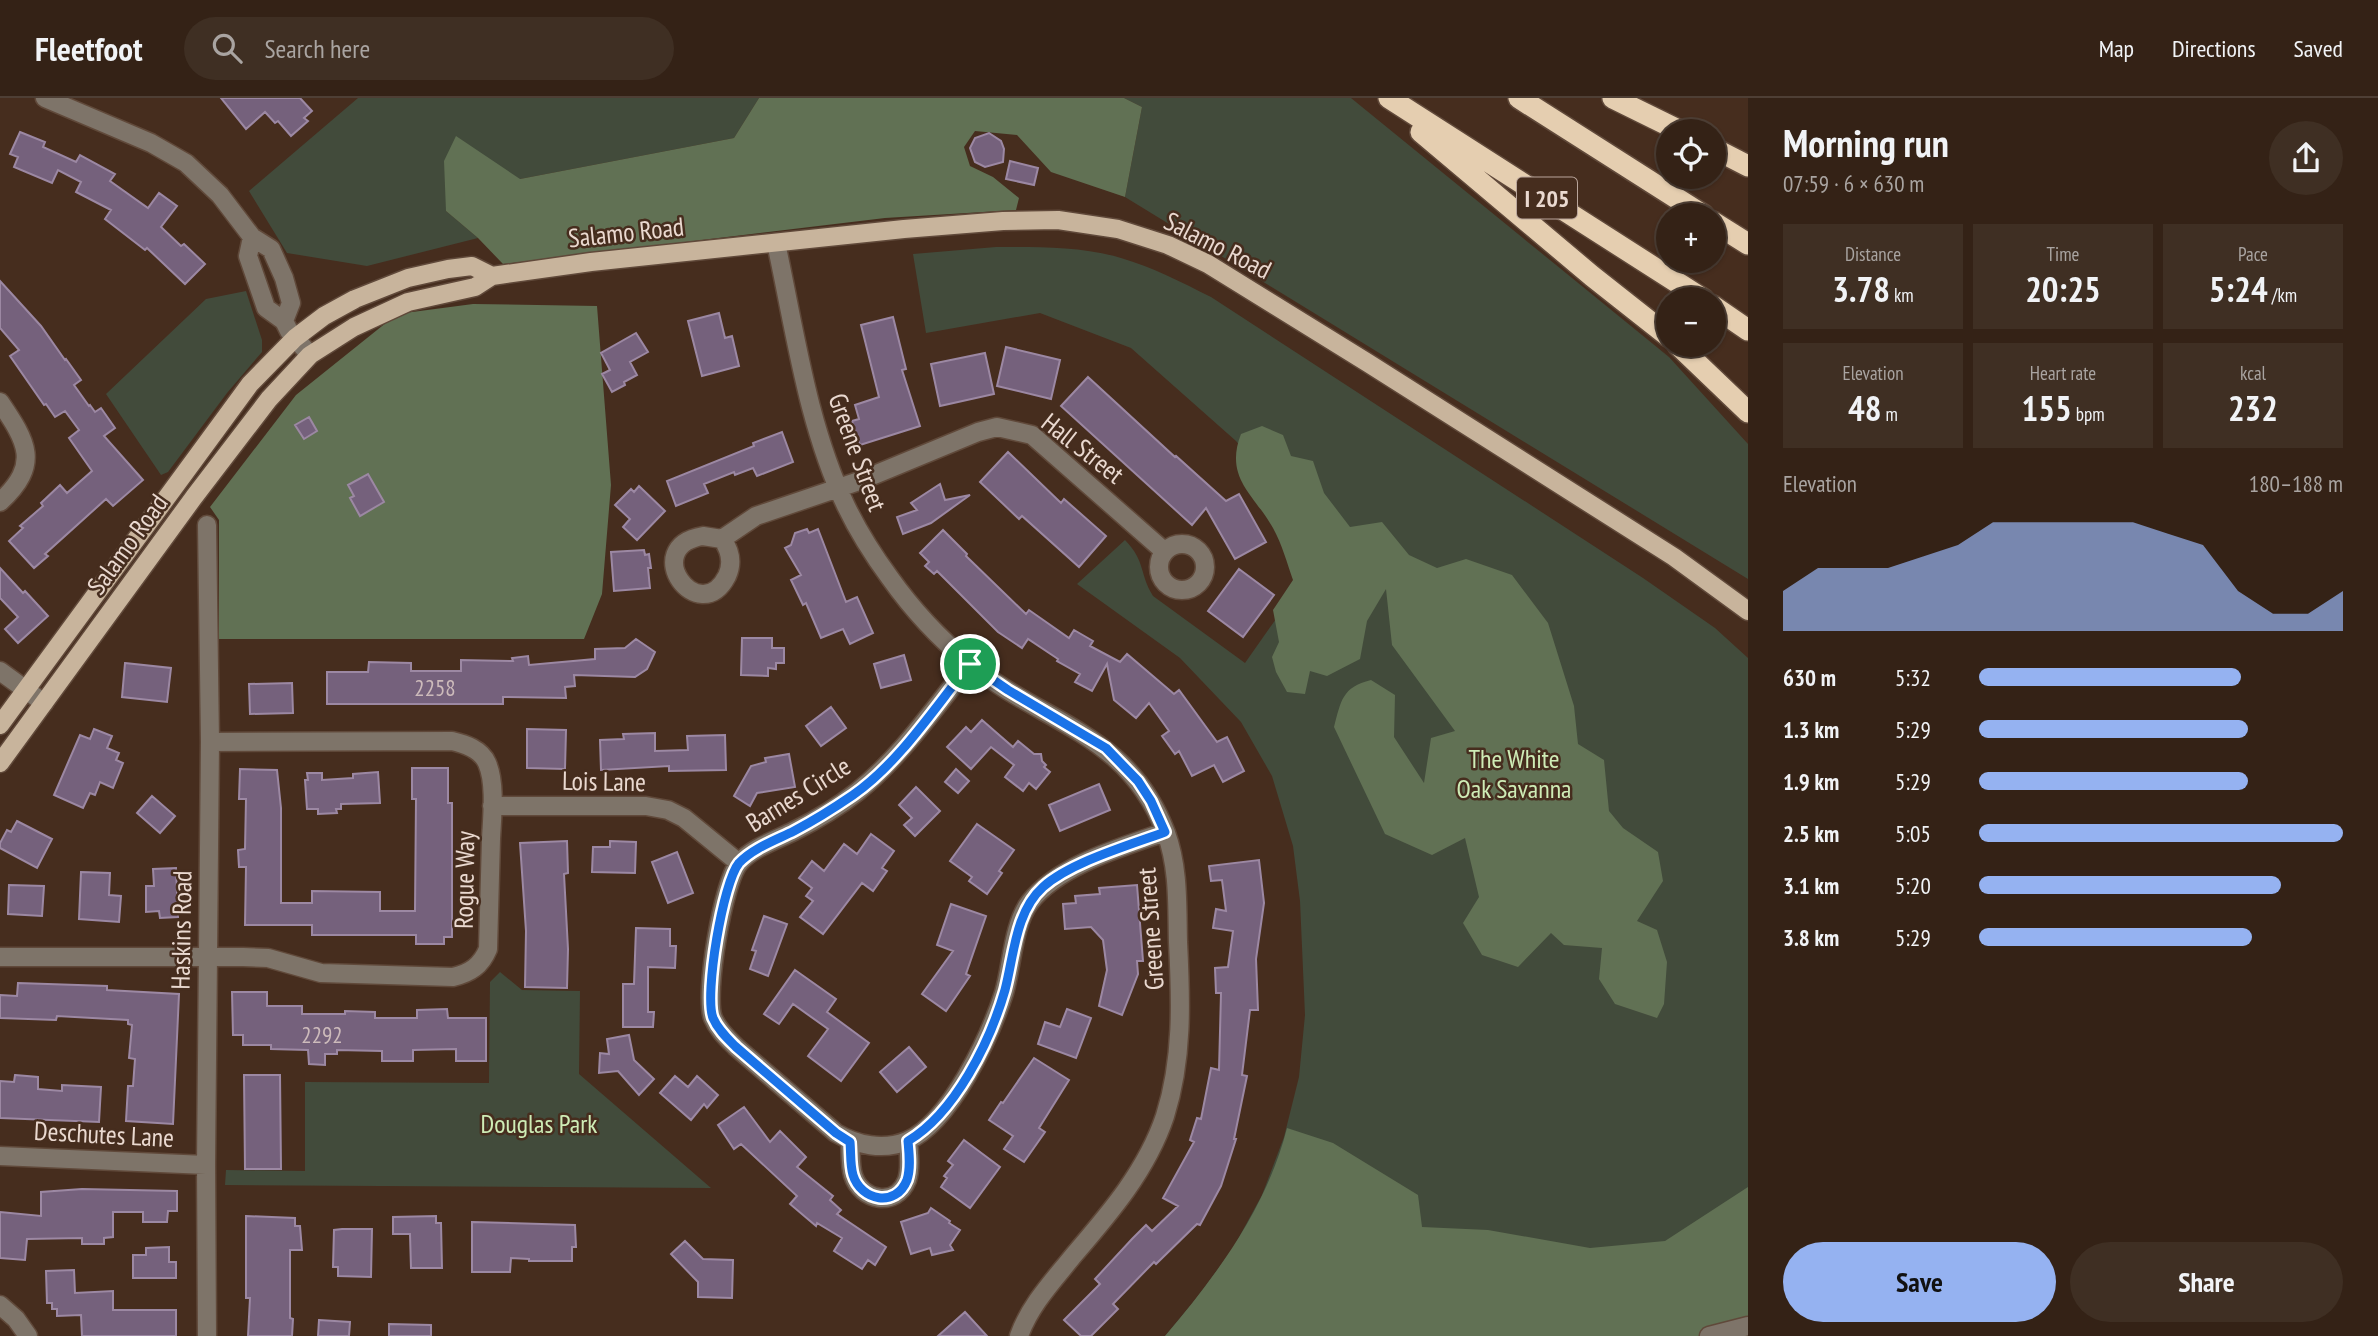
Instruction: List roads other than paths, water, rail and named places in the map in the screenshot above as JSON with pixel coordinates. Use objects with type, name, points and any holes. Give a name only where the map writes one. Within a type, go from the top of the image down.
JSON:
[{"type":"highway","points":[[1382,98],[1591,276],[1656,327]]},
{"type":"highway","name":"I 205","points":[[1389,98],[1684,287]]},
{"type":"highway","name":"I 205","points":[[1519,98],[1684,203]]},
{"type":"highway","points":[[1613,98],[1656,120]]},
{"type":"highway","points":[[1726,155],[1748,166]]},
{"type":"highway","points":[[1726,230],[1748,244]]},
{"type":"highway","points":[[1726,315],[1748,330]]},
{"type":"highway","points":[[1691,357],[1748,412]]},
{"type":"main road","name":"Salamo Road","points":[[0,763],[259,411],[310,355],[374,316],[426,297],[475,287],[492,276],[580,263],[904,229],[1035,220],[1094,224],[1153,239],[1201,260],[1674,557],[1748,611]]},
{"type":"main road","name":"Salamo Road","points":[[0,725],[245,390],[295,338],[339,307],[408,278],[472,267],[492,276]]},
{"type":"street","points":[[45,98],[151,143],[186,163],[220,195],[252,237],[271,249],[284,278],[291,303],[284,321]]},
{"type":"street","points":[[252,237],[248,256],[266,309],[284,321],[310,355]]},
{"type":"street","name":"Greene Street","points":[[776,243],[812,406],[838,489],[861,535],[892,581],[939,635],[970,664],[1008,690],[1106,748],[1138,781],[1151,801],[1165,832],[1175,873],[1181,994],[1176,1074],[1164,1118],[1146,1159],[1118,1203],[1032,1307],[1019,1336]]},
{"type":"street","points":[[0,402],[20,432],[26,449],[24,469],[18,482],[0,502]]},
{"type":"street","name":"Hall Street","points":[[722,540],[756,516],[838,489],[978,432],[997,427],[1032,435],[1164,551]]},
{"type":"street","name":"Haskins Road","points":[[207,525],[210,742],[206,1165],[208,1336]]},
{"type":"street","name":"Barnes Circle","points":[[850,1142],[736,1047],[723,1034],[713,1018],[710,1001],[712,981],[728,883],[739,863],[763,845],[821,816],[856,793],[874,777],[970,664]]},
{"type":"street","points":[[0,671],[44,703]]},
{"type":"street","name":"Rogue Way","points":[[0,957],[268,958],[321,973],[453,977],[466,974],[481,962],[488,949],[492,806],[487,762],[479,752],[464,743],[452,741],[210,742]]},
{"type":"street","name":"Lois Lane","points":[[492,806],[646,806],[668,810],[684,817],[739,863]]},
{"type":"street","points":[[908,1141],[907,1179],[898,1194],[880,1199],[866,1193],[855,1181],[852,1173],[850,1142],[880,1147],[908,1141],[935,1119],[957,1090],[976,1061],[996,1017],[1028,904],[1044,886],[1070,869],[1165,832]]},
{"type":"street","name":"Deschutes Lane","points":[[0,1156],[206,1165]]},
{"type":"street","points":[[0,1305],[16,1319],[28,1336]]},
{"type":"street","points":[[1709,1336],[1748,1326]]},
{"type":"park label","name":"The White Oak Savanna","points":[[1514,773]]},
{"type":"park label","name":"Douglas Park","points":[[539,1123]]}]
